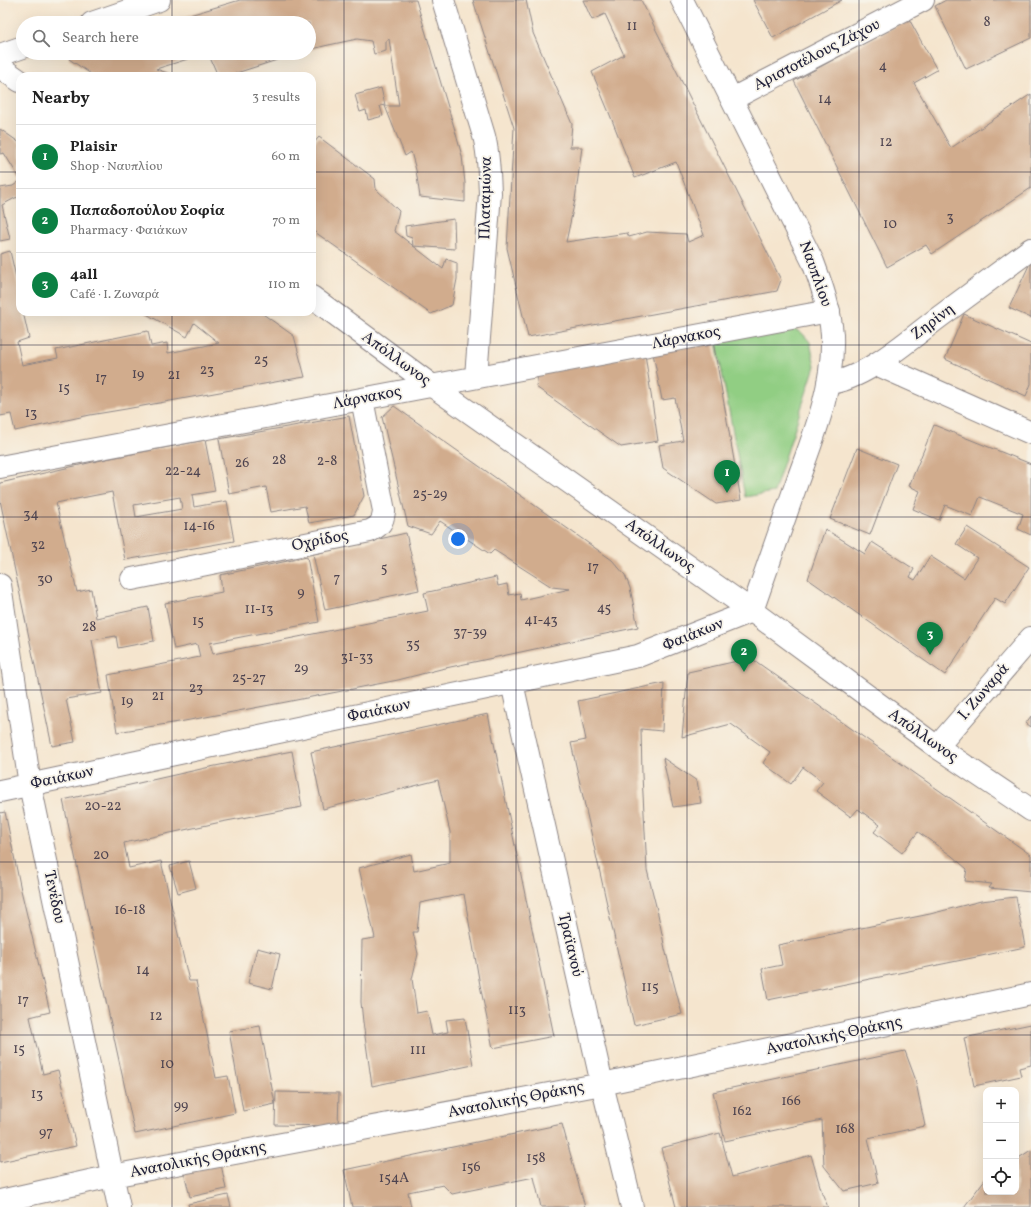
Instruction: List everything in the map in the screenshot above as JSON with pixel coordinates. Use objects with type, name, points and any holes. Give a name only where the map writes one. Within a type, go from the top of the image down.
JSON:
[{"type":"street","points":[[112,16],[159,0]]},
{"type":"street","name":"Πλαταμώνα","points":[[443,0],[488,151],[490,193],[476,377]]},
{"type":"street","name":"Ναυπλίου","points":[[682,0],[813,262],[825,295],[832,334],[831,363],[819,421],[752,611]]},
{"type":"street","name":"Αριστοτέλους Ζάχου","points":[[732,99],[923,0]]},
{"type":"street","points":[[0,55],[16,49]]},
{"type":"street","points":[[0,67],[16,78]]},
{"type":"street","name":"Ζηρίνη","points":[[828,382],[838,382],[876,364],[1031,248]]},
{"type":"street","name":"Απόλλωνος","points":[[316,300],[431,385],[752,611],[936,747],[1031,810]]},
{"type":"street","name":"Λάρνακος","points":[[0,467],[829,311]]},
{"type":"street","points":[[876,364],[1031,433]]},
{"type":"street","name":"Οχρίδος","points":[[132,579],[370,531],[378,527],[383,520],[384,511],[362,399]]},
{"type":"street","name":"Τενέδου","points":[[0,585],[30,785],[119,1207]]},
{"type":"street","name":"Φαιάκων","points":[[0,791],[643,654],[752,611]]},
{"type":"street","name":"Ι. Ζωναρά","points":[[936,747],[1031,638]]},
{"type":"street","name":"Τραϊανού","points":[[512,683],[602,1084],[632,1207]]},
{"type":"street","name":"Απόλλωνος","points":[[1009,795],[1031,805]]},
{"type":"street","name":"Ανατολικής Θράκης","points":[[0,1200],[112,1176],[602,1084],[1031,994]]},
{"type":"green space","points":[[787,327],[802,333],[810,342],[815,366],[774,492],[745,497],[716,341]]},
{"type":"building","points":[[240,0],[416,0],[462,156],[465,183],[465,202],[420,197],[416,170],[411,152],[405,156],[385,106],[399,106],[389,39],[386,41],[386,51],[374,54],[371,41],[357,39],[316,48],[316,16],[186,16]]},
{"type":"building","points":[[473,0],[526,0],[533,33],[572,124],[570,147],[582,147],[575,200],[566,242],[627,233],[629,237],[647,232],[686,234],[688,242],[704,235],[676,162],[635,178],[592,72],[624,55],[605,14],[592,20],[583,0],[641,0],[781,280],[777,291],[528,337],[507,248],[514,128]]},
{"type":"building","points":[[753,0],[842,0],[773,38]]},
{"type":"building","points":[[946,0],[1031,0],[1031,38],[966,69],[935,6]]},
{"type":"building","points":[[909,19],[937,70],[914,83],[951,148],[1031,94],[1031,188],[932,254],[926,245],[887,267],[794,81]]},
{"type":"building","points":[[70,60],[185,60],[156,69],[165,72],[88,72]]},
{"type":"building","points":[[211,60],[277,60],[240,72],[216,72]]},
{"type":"building","points":[[381,88],[385,105],[380,106],[383,116],[368,120],[366,110],[360,112],[355,95]]},
{"type":"building","points":[[0,129],[16,140],[16,172],[4,153],[0,154]]},
{"type":"building","points":[[319,137],[375,179],[376,189],[399,211],[394,231],[443,269],[446,259],[457,263],[457,279],[452,305],[431,314],[316,233],[316,140]]},
{"type":"building","points":[[16,184],[16,198],[2,205],[10,239],[0,241],[0,188],[13,186]]},
{"type":"building","points":[[454,219],[455,249],[413,246],[412,238],[406,236],[405,226]]},
{"type":"building","points":[[10,251],[16,277],[16,316],[24,316],[29,338],[17,342],[22,365],[58,358],[56,350],[148,331],[151,346],[167,343],[168,353],[219,343],[194,323],[187,337],[150,316],[266,316],[294,336],[305,377],[90,415],[15,431],[11,414],[0,416],[0,254]]},
{"type":"building","points":[[1031,261],[1031,318],[1009,308]]},
{"type":"building","points":[[964,314],[1031,344],[1031,384],[1026,396],[945,359]]},
{"type":"building","points":[[713,341],[741,500],[716,504],[663,468],[659,445],[683,441],[675,398],[662,400],[653,353]]},
{"type":"building","points":[[645,354],[658,441],[621,447],[536,387],[538,374]]},
{"type":"building","points":[[394,406],[612,560],[625,575],[630,588],[638,627],[441,669],[398,680],[179,722],[117,732],[108,675],[200,657],[197,644],[174,649],[165,603],[222,592],[220,575],[307,557],[319,622],[210,643],[213,654],[428,611],[424,593],[496,577],[498,586],[507,584],[509,595],[520,593],[521,600],[570,589],[552,587],[494,550],[490,554],[440,521],[431,534],[408,526],[382,417]]},
{"type":"building","points":[[349,416],[364,496],[354,515],[309,523],[305,506],[271,512],[266,487],[229,494],[219,439]]},
{"type":"building","points":[[934,425],[1031,464],[1031,535],[1018,529],[1023,514],[980,497],[972,516],[945,505],[939,520],[913,509],[920,491],[909,486]]},
{"type":"building","points":[[205,440],[215,491],[192,495],[194,507],[227,501],[234,541],[125,560],[112,492],[56,503],[77,592],[91,589],[96,618],[148,607],[154,641],[118,648],[116,636],[92,640],[102,693],[66,699],[75,742],[52,746],[0,500],[0,483],[106,459]],"holes":[[[180,497],[182,509],[136,517],[134,505]]]},
{"type":"building","points":[[857,448],[897,464],[870,535],[830,519]]},
{"type":"building","points":[[967,527],[1029,567],[1005,604],[995,598],[945,675],[808,579],[825,529],[865,554],[872,542],[914,569],[910,577],[915,580],[930,556],[964,578],[977,558],[956,544]]},
{"type":"building","points":[[406,533],[419,590],[325,610],[313,554]]},
{"type":"building","points":[[751,658],[1031,855],[1031,892],[989,888],[992,884],[965,881],[967,869],[952,856],[918,832],[902,853],[874,832],[880,825],[858,809],[851,817],[816,791],[823,782],[803,767],[791,784],[763,763],[770,752],[731,724],[682,737],[688,672]]},
{"type":"building","points":[[664,683],[662,731],[641,729],[647,870],[682,1014],[634,1025],[571,743],[586,740],[578,701]]},
{"type":"building","points":[[488,714],[554,1036],[493,1048],[464,894],[420,903],[417,932],[413,932],[418,954],[412,979],[417,1013],[427,1011],[432,1035],[448,1032],[446,1020],[465,1018],[473,1065],[372,1086],[361,1002],[362,940],[375,938],[359,868],[411,854],[414,871],[450,863],[450,832],[438,780],[323,809],[311,752]]},
{"type":"building","points":[[1031,716],[1031,727],[1026,723]]},
{"type":"building","points":[[292,751],[302,807],[221,822],[124,843],[129,868],[161,861],[189,981],[196,981],[216,1078],[228,1076],[235,1113],[135,1134],[63,800],[210,767]]},
{"type":"building","points":[[663,758],[697,781],[701,803],[673,807]]},
{"type":"building","points":[[5,812],[21,890],[50,1012],[30,1017],[43,1074],[58,1070],[76,1146],[0,1162],[0,813]]},
{"type":"building","points":[[189,861],[196,888],[178,893],[170,866]]},
{"type":"building","points":[[1016,897],[1025,947],[768,1000],[762,969],[782,965],[778,945],[930,914],[981,901]]},
{"type":"building","points":[[257,948],[280,954],[272,989],[248,983]]},
{"type":"building","points":[[1031,1024],[1031,1065],[1019,1068],[1021,1076],[974,1086],[964,1038]]},
{"type":"building","points":[[260,1026],[275,1104],[243,1111],[229,1031]]},
{"type":"building","points":[[905,1051],[915,1078],[925,1126],[868,1138],[878,1183],[844,1191],[824,1166],[822,1120],[725,1141],[713,1092]]},
{"type":"building","points":[[276,1092],[339,1093],[338,1126],[275,1125]]},
{"type":"building","points":[[562,1124],[585,1207],[541,1207],[534,1177],[452,1194],[443,1185],[408,1192],[411,1207],[352,1207],[344,1170]]},
{"type":"building","points":[[720,1133],[732,1177],[811,1155],[822,1193],[828,1207],[676,1207],[661,1148]]},
{"type":"building","points":[[1031,1150],[1031,1207],[964,1207],[983,1182],[983,1195],[1019,1195],[1019,1158]]},
{"type":"building","points":[[221,1164],[226,1189],[190,1197],[184,1172]]},
{"type":"building","points":[[228,1195],[231,1207],[189,1207],[188,1204]]},
{"type":"place","name":"Plaisir","points":[[727,493]]},
{"type":"place","name":"4all","points":[[930,655]]},
{"type":"place","name":"Παπαδοπούλου Σοφία","points":[[744,672]]}]
